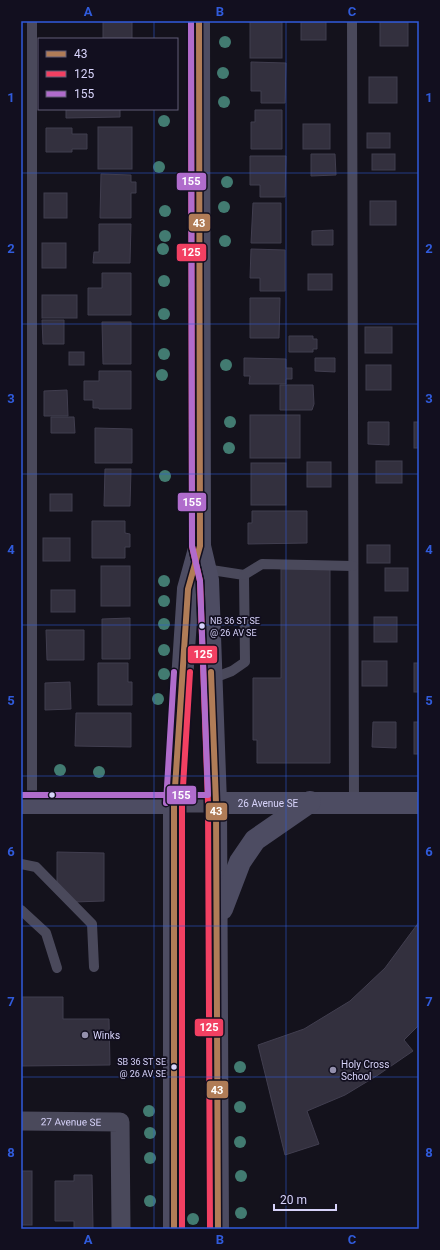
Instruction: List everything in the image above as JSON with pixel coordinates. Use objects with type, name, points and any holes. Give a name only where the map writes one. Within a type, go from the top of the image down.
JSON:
[{"type":"main road","points":[[199,21],[200,546],[208,580],[216,803],[218,1229]]},
{"type":"main road","points":[[174,1229],[174,803],[188,589],[200,546]]},
{"type":"main road","points":[[217,922],[240,862],[255,840],[310,802]]},
{"type":"main road","name":"26 Avenue SE","points":[[27,803],[174,803]]},
{"type":"main road","name":"26 Avenue SE","points":[[216,803],[419,803]]},
{"type":"street","name":"26 Avenue SE","points":[[174,803],[216,803]]},
{"type":"street","name":"27 Avenue SE","points":[[21,1121],[120,1122],[121,1229]]},
{"type":"lane","points":[[27,803],[32,21]]},
{"type":"lane","points":[[352,21],[354,803]]},
{"type":"lane","points":[[205,569],[244,575],[262,564],[353,566]]},
{"type":"lane","points":[[211,679],[232,671],[245,662],[244,575]]},
{"type":"lane","points":[[21,864],[36,867],[92,924],[94,967]]},
{"type":"lane","points":[[21,910],[46,933],[57,968]]},
{"type":"building","points":[[103,21],[132,21],[132,38],[103,38]]},
{"type":"building","points":[[250,21],[282,21],[282,58],[250,58]]},
{"type":"building","points":[[301,21],[326,21],[326,40],[301,40]]},
{"type":"building","points":[[380,21],[408,21],[408,46],[380,46]]},
{"type":"building","points":[[251,62],[286,63],[285,103],[261,103],[261,91],[251,91]]},
{"type":"building","points":[[369,77],[397,77],[397,103],[369,103]]},
{"type":"building","points":[[66,110],[120,110],[120,117],[66,118]]},
{"type":"building","points":[[255,110],[282,110],[282,149],[251,149],[251,122],[255,122]]},
{"type":"building","points":[[303,124],[330,124],[330,149],[303,149]]},
{"type":"building","points":[[98,127],[132,127],[132,169],[98,169]]},
{"type":"building","points":[[46,128],[72,128],[72,134],[87,134],[87,149],[72,149],[72,152],[46,152]]},
{"type":"building","points":[[367,133],[390,133],[390,148],[367,148]]},
{"type":"building","points":[[311,154],[335,154],[336,175],[311,176]]},
{"type":"building","points":[[372,154],[395,154],[395,170],[372,170]]},
{"type":"building","points":[[250,156],[286,156],[285,197],[260,197],[260,185],[250,185]]},
{"type":"building","points":[[101,174],[131,175],[131,182],[136,182],[136,193],[131,193],[131,218],[100,218]]},
{"type":"building","points":[[44,193],[67,193],[67,218],[44,218]]},
{"type":"building","points":[[370,201],[396,201],[396,225],[370,225]]},
{"type":"building","points":[[253,203],[281,203],[281,243],[251,243]]},
{"type":"building","points":[[99,224],[131,224],[130,263],[93,263],[94,252],[99,252]]},
{"type":"building","points":[[333,230],[333,245],[312,245],[312,231]]},
{"type":"building","points":[[42,243],[66,243],[66,268],[42,268]]},
{"type":"building","points":[[251,249],[285,250],[285,291],[260,291],[260,278],[250,278]]},
{"type":"building","points":[[102,273],[131,273],[131,315],[88,315],[88,288],[102,288]]},
{"type":"building","points":[[308,274],[332,274],[332,290],[308,290]]},
{"type":"building","points":[[42,295],[77,295],[77,318],[42,318]]},
{"type":"building","points":[[250,298],[280,298],[279,338],[250,338]]},
{"type":"building","points":[[42,320],[64,320],[64,344],[43,344]]},
{"type":"building","points":[[102,322],[131,322],[131,364],[103,364]]},
{"type":"building","points":[[365,327],[392,327],[392,353],[365,353]]},
{"type":"building","points":[[289,336],[313,336],[313,339],[317,339],[317,349],[313,349],[313,352],[289,352]]},
{"type":"building","points":[[69,352],[84,352],[84,365],[69,365]]},
{"type":"building","points":[[244,358],[286,359],[286,368],[292,368],[292,379],[286,379],[286,384],[249,384],[250,376],[244,376]]},
{"type":"building","points":[[315,358],[335,358],[335,372],[315,371]]},
{"type":"building","points":[[366,365],[391,365],[391,390],[366,390]]},
{"type":"building","points":[[99,371],[131,371],[131,409],[93,408],[93,400],[84,400],[84,381],[99,381]]},
{"type":"building","points":[[280,385],[313,385],[314,404],[312,410],[280,410]]},
{"type":"building","points":[[67,390],[68,416],[44,416],[44,391]]},
{"type":"building","points":[[250,415],[300,415],[300,458],[250,458]]},
{"type":"building","points":[[51,417],[74,417],[75,433],[51,433]]},
{"type":"building","points":[[368,422],[389,422],[389,445],[368,444]]},
{"type":"building","points":[[414,422],[419,422],[419,448],[414,448]]},
{"type":"building","points":[[95,428],[132,429],[132,463],[95,463]]},
{"type":"building","points":[[376,461],[402,461],[402,483],[376,483]]},
{"type":"building","points":[[307,462],[331,462],[331,487],[307,487]]},
{"type":"building","points":[[251,463],[286,463],[286,505],[251,505]]},
{"type":"building","points":[[105,469],[131,469],[130,506],[104,506]]},
{"type":"building","points":[[50,494],[72,494],[72,511],[50,511]]},
{"type":"building","points":[[252,511],[307,511],[307,543],[248,544],[248,523],[252,523]]},
{"type":"building","points":[[92,521],[125,521],[125,533],[130,534],[130,547],[125,547],[125,558],[92,558]]},
{"type":"building","points":[[43,538],[70,538],[70,561],[43,561]]},
{"type":"building","points":[[367,545],[390,545],[390,563],[367,563]]},
{"type":"building","points":[[101,566],[130,566],[130,606],[101,606]]},
{"type":"building","points":[[385,568],[408,568],[408,591],[385,591]]},
{"type":"building","points":[[281,569],[330,569],[330,763],[257,763],[257,740],[253,740],[253,678],[281,678]]},
{"type":"building","points":[[51,590],[75,590],[75,612],[51,612]]},
{"type":"building","points":[[374,617],[397,617],[397,642],[374,642]]},
{"type":"building","points":[[130,618],[130,659],[102,659],[102,619]]},
{"type":"building","points":[[46,630],[84,630],[84,660],[47,660]]},
{"type":"building","points":[[362,661],[387,661],[387,686],[362,686]]},
{"type":"building","points":[[98,663],[128,663],[128,682],[132,682],[132,705],[98,705]]},
{"type":"building","points":[[414,663],[419,663],[419,692],[414,692]]},
{"type":"building","points":[[70,682],[71,709],[45,710],[45,683]]},
{"type":"building","points":[[76,713],[131,713],[131,747],[75,746]]},
{"type":"building","points":[[373,722],[396,722],[396,748],[372,747]]},
{"type":"building","points":[[414,722],[419,722],[419,754],[414,754]]},
{"type":"building","points":[[57,852],[104,853],[104,901],[74,902],[57,886]]},
{"type":"building","points":[[419,922],[419,1025],[404,1040],[413,1051],[345,1095],[307,1111],[319,1144],[285,1155],[258,1045],[304,1029],[350,1001],[385,968]]},
{"type":"building","points":[[21,997],[63,997],[63,1019],[109,1019],[110,1065],[21,1066]]},
{"type":"building","points":[[21,1171],[32,1171],[32,1225],[21,1225]]},
{"type":"building","points":[[74,1175],[92,1175],[93,1228],[74,1228],[74,1221],[55,1221],[55,1181],[74,1181]]},
{"type":"transit line","name":"125","points":[[191,21],[192,546],[200,581],[208,803],[210,1229]]},
{"type":"transit line","name":"155","points":[[21,795],[208,795],[200,581],[192,546],[191,21]]},
{"type":"transit line","name":"43","points":[[174,1229],[174,803],[188,589],[200,546],[199,21]]},
{"type":"transit line","name":"155","points":[[166,803],[174,672]]},
{"type":"transit line","name":"125","points":[[182,1229],[182,803],[190,672]]},
{"type":"transit line","name":"43","points":[[211,672],[216,803],[218,1229]]},
{"type":"place","name":"NB 36 ST SE @ 26 AV SE","points":[[202,626]]},
{"type":"place","name":"Winks","points":[[85,1035]]},
{"type":"place","name":"SB 36 ST SE @ 26 AV SE","points":[[174,1067]]},
{"type":"place","name":"Holy Cross School","points":[[333,1070]]}]
